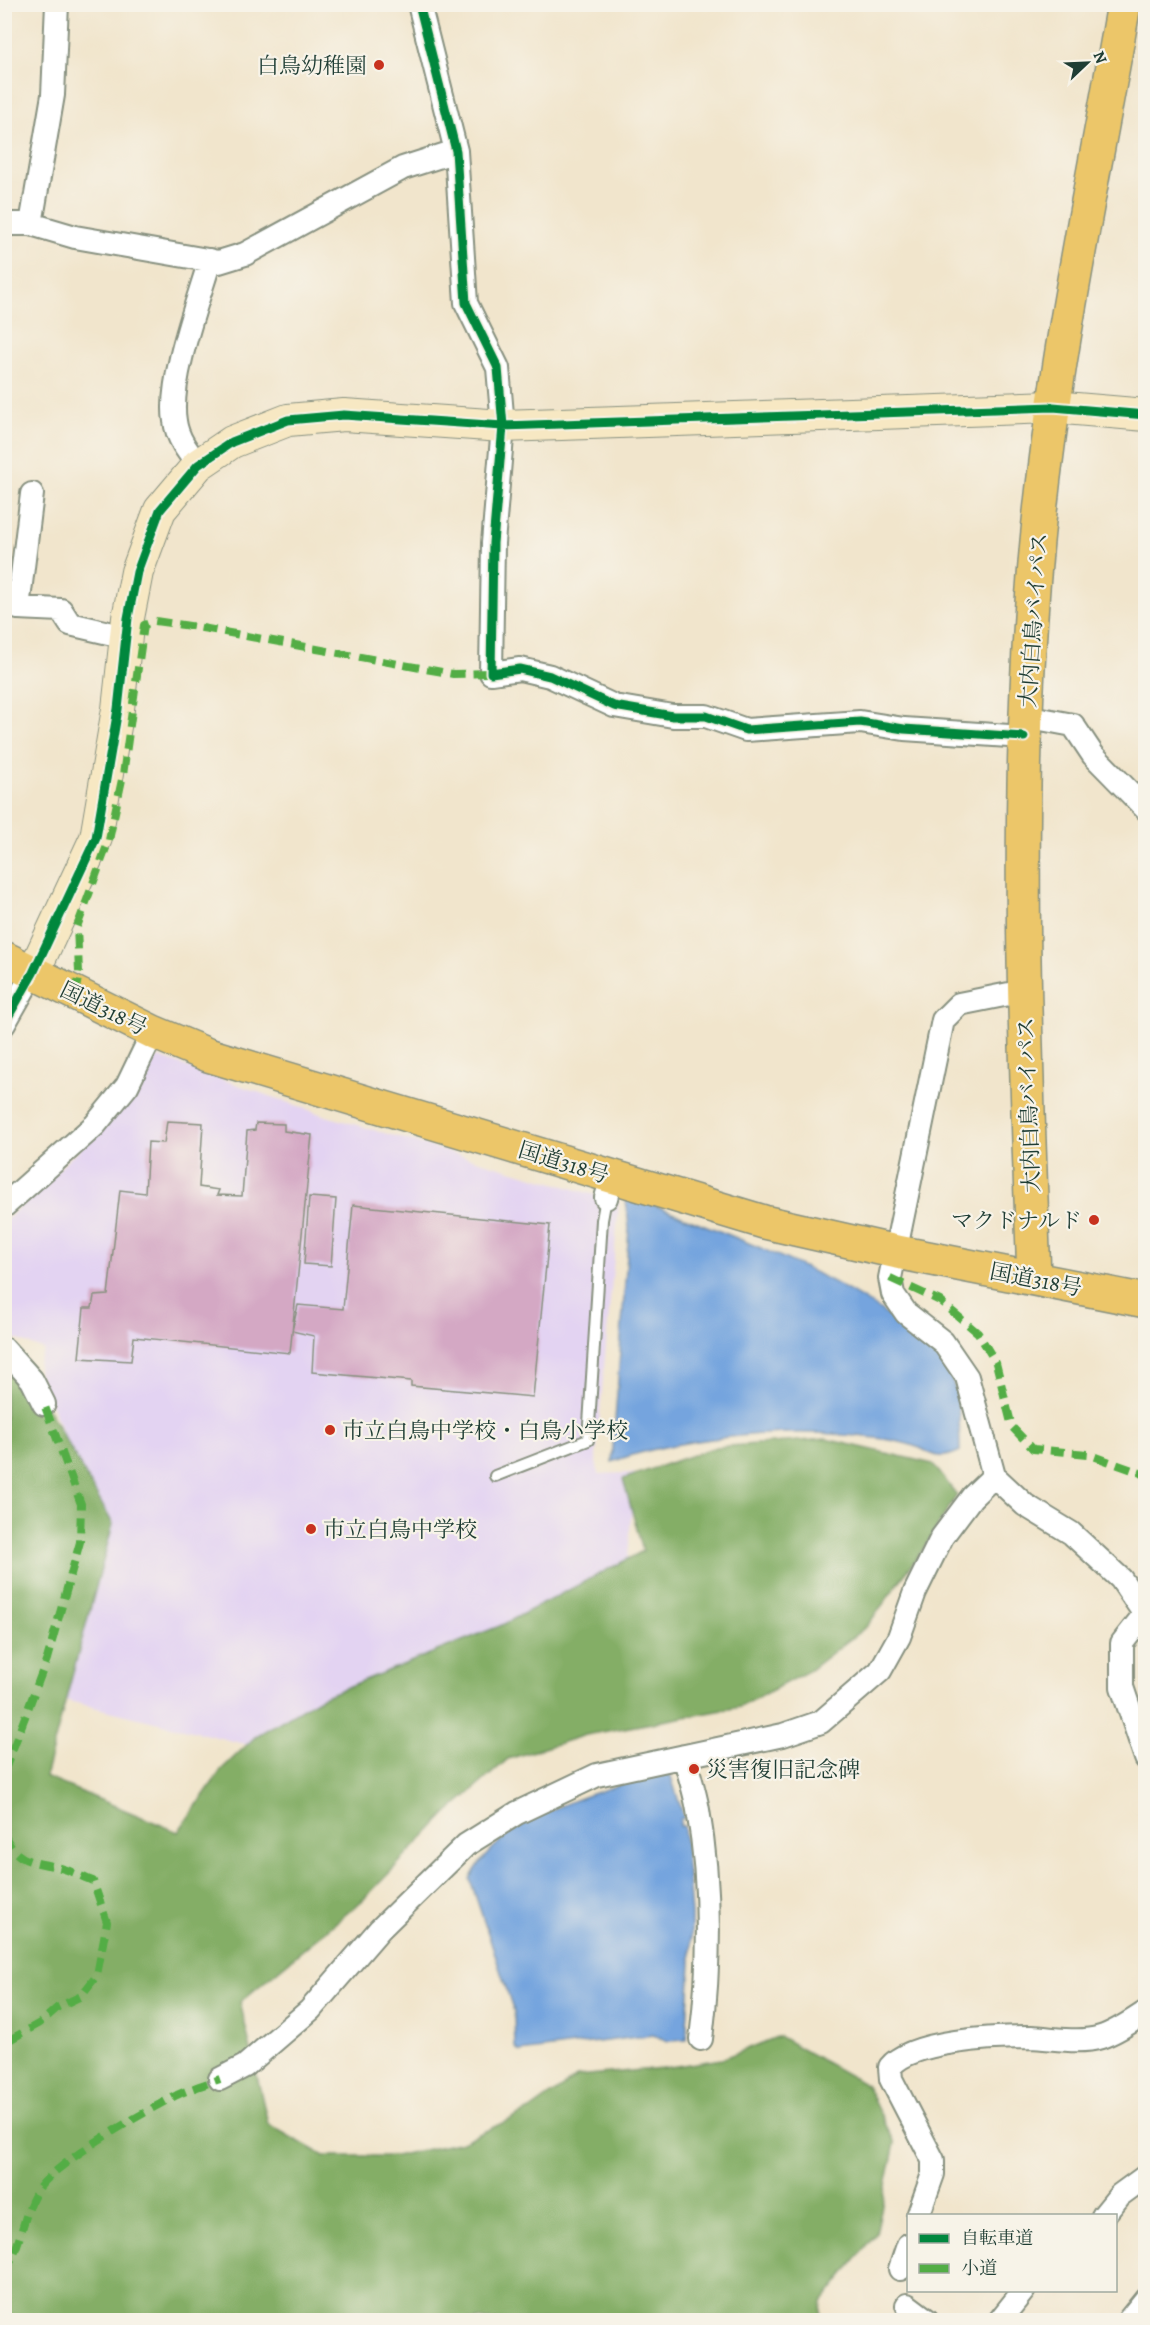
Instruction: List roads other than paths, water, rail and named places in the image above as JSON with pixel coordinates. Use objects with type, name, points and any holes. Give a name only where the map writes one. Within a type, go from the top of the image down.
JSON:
[{"type":"highway","name":"大内白鳥バイパス","points":[[1034,1277],[1023,991],[1025,727],[1034,575],[1053,407],[1124,4]]},
{"type":"highway","name":"国道318号","points":[[4,958],[153,1032],[208,1055],[609,1187],[897,1252],[1034,1277],[1146,1301]]},
{"type":"street","points":[[31,224],[36,179],[52,95],[57,4]]},
{"type":"street","points":[[419,4],[456,150],[466,303],[498,368],[503,426],[493,543],[491,673],[520,669],[550,676],[614,706],[673,716],[706,716],[746,730],[860,722],[904,729],[1073,724],[1094,755],[1146,809]]},
{"type":"street","points":[[4,224],[31,224],[75,237],[219,262],[245,254],[403,168],[456,150]]},
{"type":"street","points":[[198,465],[183,445],[175,423],[172,395],[210,260]]},
{"type":"street","points":[[4,1024],[33,973],[96,838],[118,709],[126,637],[137,572],[160,510],[198,465],[232,442],[288,420],[344,415],[503,426],[1053,407],[1146,415]]},
{"type":"street","points":[[32,494],[18,608],[62,610],[70,624],[126,637]]},
{"type":"street","points":[[1023,991],[959,1004],[942,1020],[890,1278],[893,1294],[906,1313],[943,1342],[967,1377],[980,1417],[994,1476],[1025,1505],[1071,1533],[1121,1579],[1145,1616],[1122,1643],[1122,1687],[1146,1758]]},
{"type":"street","points":[[4,1206],[95,1125],[127,1086],[153,1032]]},
{"type":"street","points":[[4,1349],[32,1380],[44,1404]]},
{"type":"street","points":[[220,2079],[245,2066],[310,2010],[380,1929],[466,1845],[517,1813],[597,1774],[783,1736],[821,1722],[880,1671],[899,1637],[915,1592],[942,1537],[972,1497],[994,1476]]},
{"type":"street","points":[[684,1756],[698,1809],[705,1876],[706,1992],[701,2039]]},
{"type":"street","points":[[919,2214],[933,2174],[933,2160],[891,2079],[890,2067],[896,2059],[929,2045],[1028,2037],[1083,2040],[1101,2037],[1146,2012]]},
{"type":"street","points":[[1105,2214],[1120,2195],[1146,2176]]},
{"type":"street","points":[[900,2269],[907,2250]]},
{"type":"street","points":[[1000,2320],[1022,2292]]},
{"type":"street","points":[[1129,2320],[1146,2299]]},
{"type":"street","points":[[907,2305],[927,2320]]},
{"type":"lane","points":[[495,1476],[588,1440],[602,1220],[609,1187]]},
{"type":"water","points":[[626,1199],[642,1204],[642,1200],[790,1261],[862,1299],[895,1321],[939,1358],[951,1377],[957,1397],[960,1451],[938,1456],[908,1444],[881,1439],[818,1433],[789,1433],[726,1437],[695,1442],[665,1447],[612,1462],[629,1228]]},
{"type":"water","points":[[668,1767],[684,1818],[680,1819],[680,1826],[684,1826],[691,1914],[691,1964],[686,2040],[668,2041],[653,2035],[520,2052],[515,2047],[514,2012],[470,1879],[483,1859],[499,1842],[538,1816],[582,1797],[627,1782],[633,1772]]},
{"type":"place","name":"白鳥幼稚園","points":[[379,65]]},
{"type":"place","name":"マクドナルド","points":[[1094,1220]]},
{"type":"place","name":"市立白鳥中学校・白鳥小学校","points":[[330,1430]]},
{"type":"place","name":"市立白鳥中学校","points":[[311,1529]]},
{"type":"place","name":"災害復旧記念碑","points":[[694,1769]]}]
